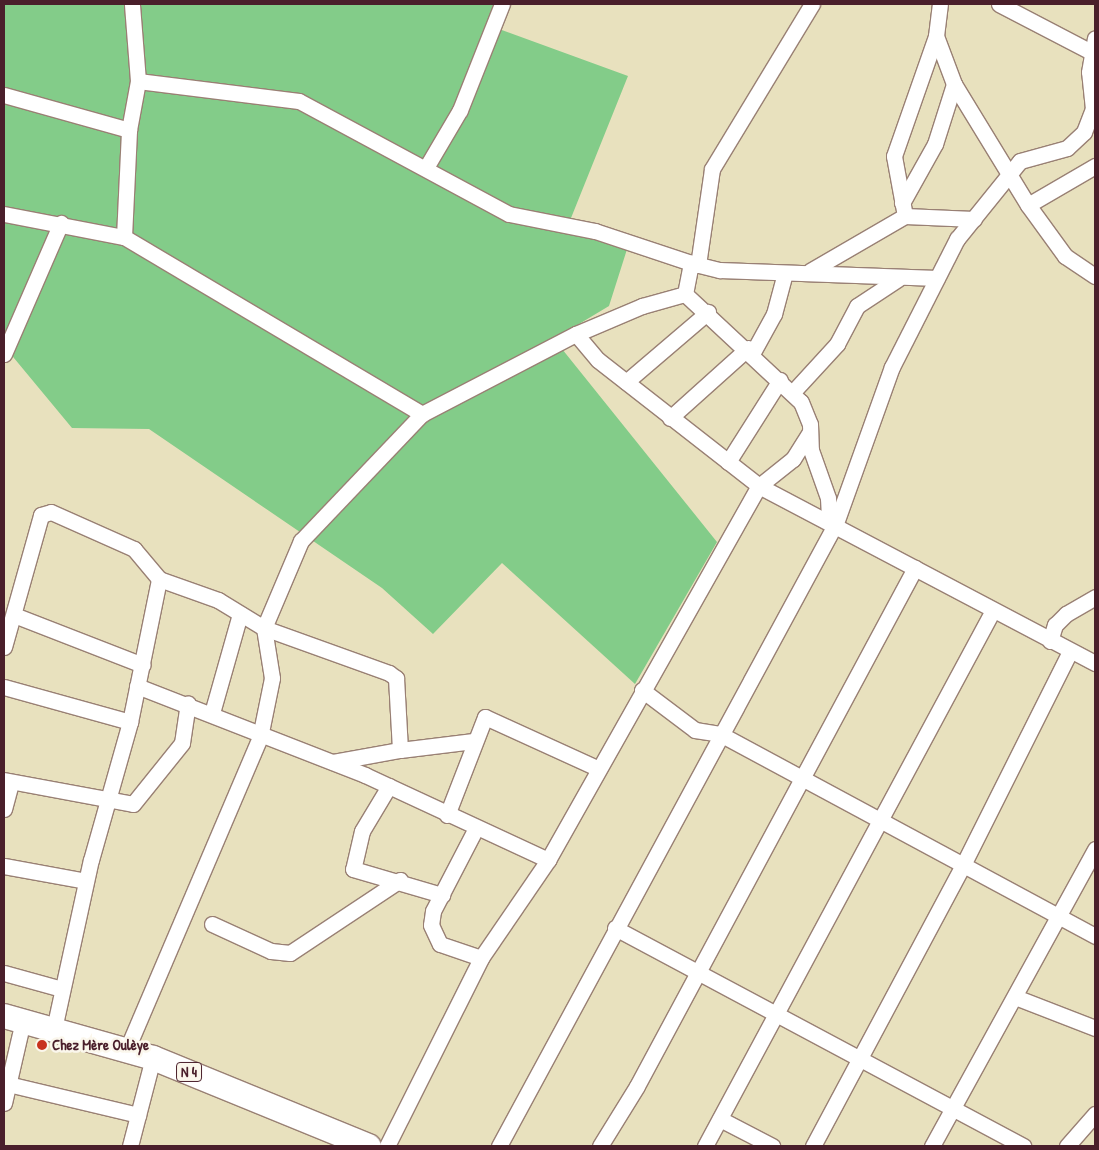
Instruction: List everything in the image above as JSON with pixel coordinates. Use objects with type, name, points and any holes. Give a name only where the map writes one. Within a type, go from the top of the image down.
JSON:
[{"type":"main road","name":"N 4","points":[[13,1018],[127,1049],[153,1058],[346,1142],[369,1146]]},
{"type":"street","points":[[124,237],[129,130],[138,81],[132,4]]},
{"type":"street","points":[[427,166],[460,110],[502,4]]},
{"type":"street","points":[[685,294],[695,264],[712,169],[812,4]]},
{"type":"street","points":[[904,209],[896,147],[936,36],[940,4]]},
{"type":"street","points":[[500,1146],[833,521],[889,374],[937,278],[974,219],[1008,174],[1029,156],[1067,148],[1084,132],[1094,108],[1094,48],[999,4]]},
{"type":"street","points":[[936,36],[954,84],[1028,205],[1065,256],[1095,276]]},
{"type":"street","points":[[138,81],[293,99],[427,166],[509,214],[596,231],[695,264],[785,273],[810,271],[898,279],[937,278]]},
{"type":"street","points":[[810,271],[904,209],[935,144],[954,84]]},
{"type":"street","points":[[4,95],[129,130]]},
{"type":"street","points":[[1028,205],[1095,166]]},
{"type":"street","points":[[904,209],[974,219]]},
{"type":"street","points":[[4,214],[61,223],[124,237],[422,414]]},
{"type":"street","points":[[4,354],[61,223]]},
{"type":"street","points":[[670,418],[750,351],[774,314],[785,273]]},
{"type":"street","points":[[792,393],[837,344],[857,306],[898,279]]},
{"type":"street","points":[[685,294],[708,312],[780,380],[807,414],[811,450],[828,498],[833,521]]},
{"type":"street","points":[[127,1049],[260,737],[272,678],[264,628],[301,541],[422,414],[576,334],[642,306],[685,294]]},
{"type":"street","points":[[626,382],[708,312]]},
{"type":"street","points":[[576,334],[626,382],[759,486],[833,521],[992,612],[1095,663]]},
{"type":"street","points":[[728,462],[780,380]]},
{"type":"street","points":[[387,1146],[481,958],[548,860],[597,768],[759,486],[793,459],[810,432]]},
{"type":"street","points":[[4,647],[46,512],[134,549],[159,579],[218,600],[264,628],[396,678],[400,750]]},
{"type":"street","points":[[600,1146],[697,974],[800,778],[915,568]]},
{"type":"street","points":[[54,1029],[86,881],[130,722],[159,579]]},
{"type":"street","points":[[1050,641],[1055,624],[1066,614],[1095,597]]},
{"type":"street","points":[[705,1146],[992,612]]},
{"type":"street","points":[[212,713],[240,614]]},
{"type":"street","points":[[14,615],[143,665]]},
{"type":"street","points":[[813,1146],[963,865],[1070,651]]},
{"type":"street","points":[[137,686],[188,703],[260,737],[389,786],[447,815],[548,860]]},
{"type":"street","points":[[4,687],[130,722]]},
{"type":"street","points":[[642,690],[695,730],[720,734],[1095,936]]},
{"type":"street","points":[[4,809],[8,781],[109,802],[133,804],[156,780],[185,737],[188,703]]},
{"type":"street","points":[[447,815],[480,722],[492,716],[597,768]]},
{"type":"street","points":[[330,762],[400,750],[473,741]]},
{"type":"street","points":[[389,786],[362,831],[353,869],[400,880],[442,895]]},
{"type":"street","points":[[476,828],[433,911],[433,936],[449,951],[481,958]]},
{"type":"street","points":[[932,1146],[1060,917],[1095,849]]},
{"type":"street","points":[[4,866],[86,881]]},
{"type":"street","points":[[212,924],[271,951],[290,953],[400,880]]},
{"type":"street","points":[[615,928],[697,974],[777,1012],[1023,1146]]},
{"type":"street","points":[[4,973],[62,989]]},
{"type":"street","points":[[1016,997],[1095,1028]]},
{"type":"street","points":[[4,1103],[8,1084],[13,1018]]},
{"type":"street","points":[[130,1146],[153,1058]]},
{"type":"street","points":[[8,1084],[138,1114]]},
{"type":"street","points":[[1067,1146],[1095,1114]]},
{"type":"street","points":[[720,1119],[772,1146]]},
{"type":"green space","points":[[4,4],[496,4],[488,25],[628,76],[569,223],[629,243],[609,306],[554,339],[717,542],[635,684],[502,563],[433,634],[382,588],[149,429],[72,428],[4,346]]},
{"type":"place","name":"Chez Mère Oulèye","points":[[42,1045]]}]
